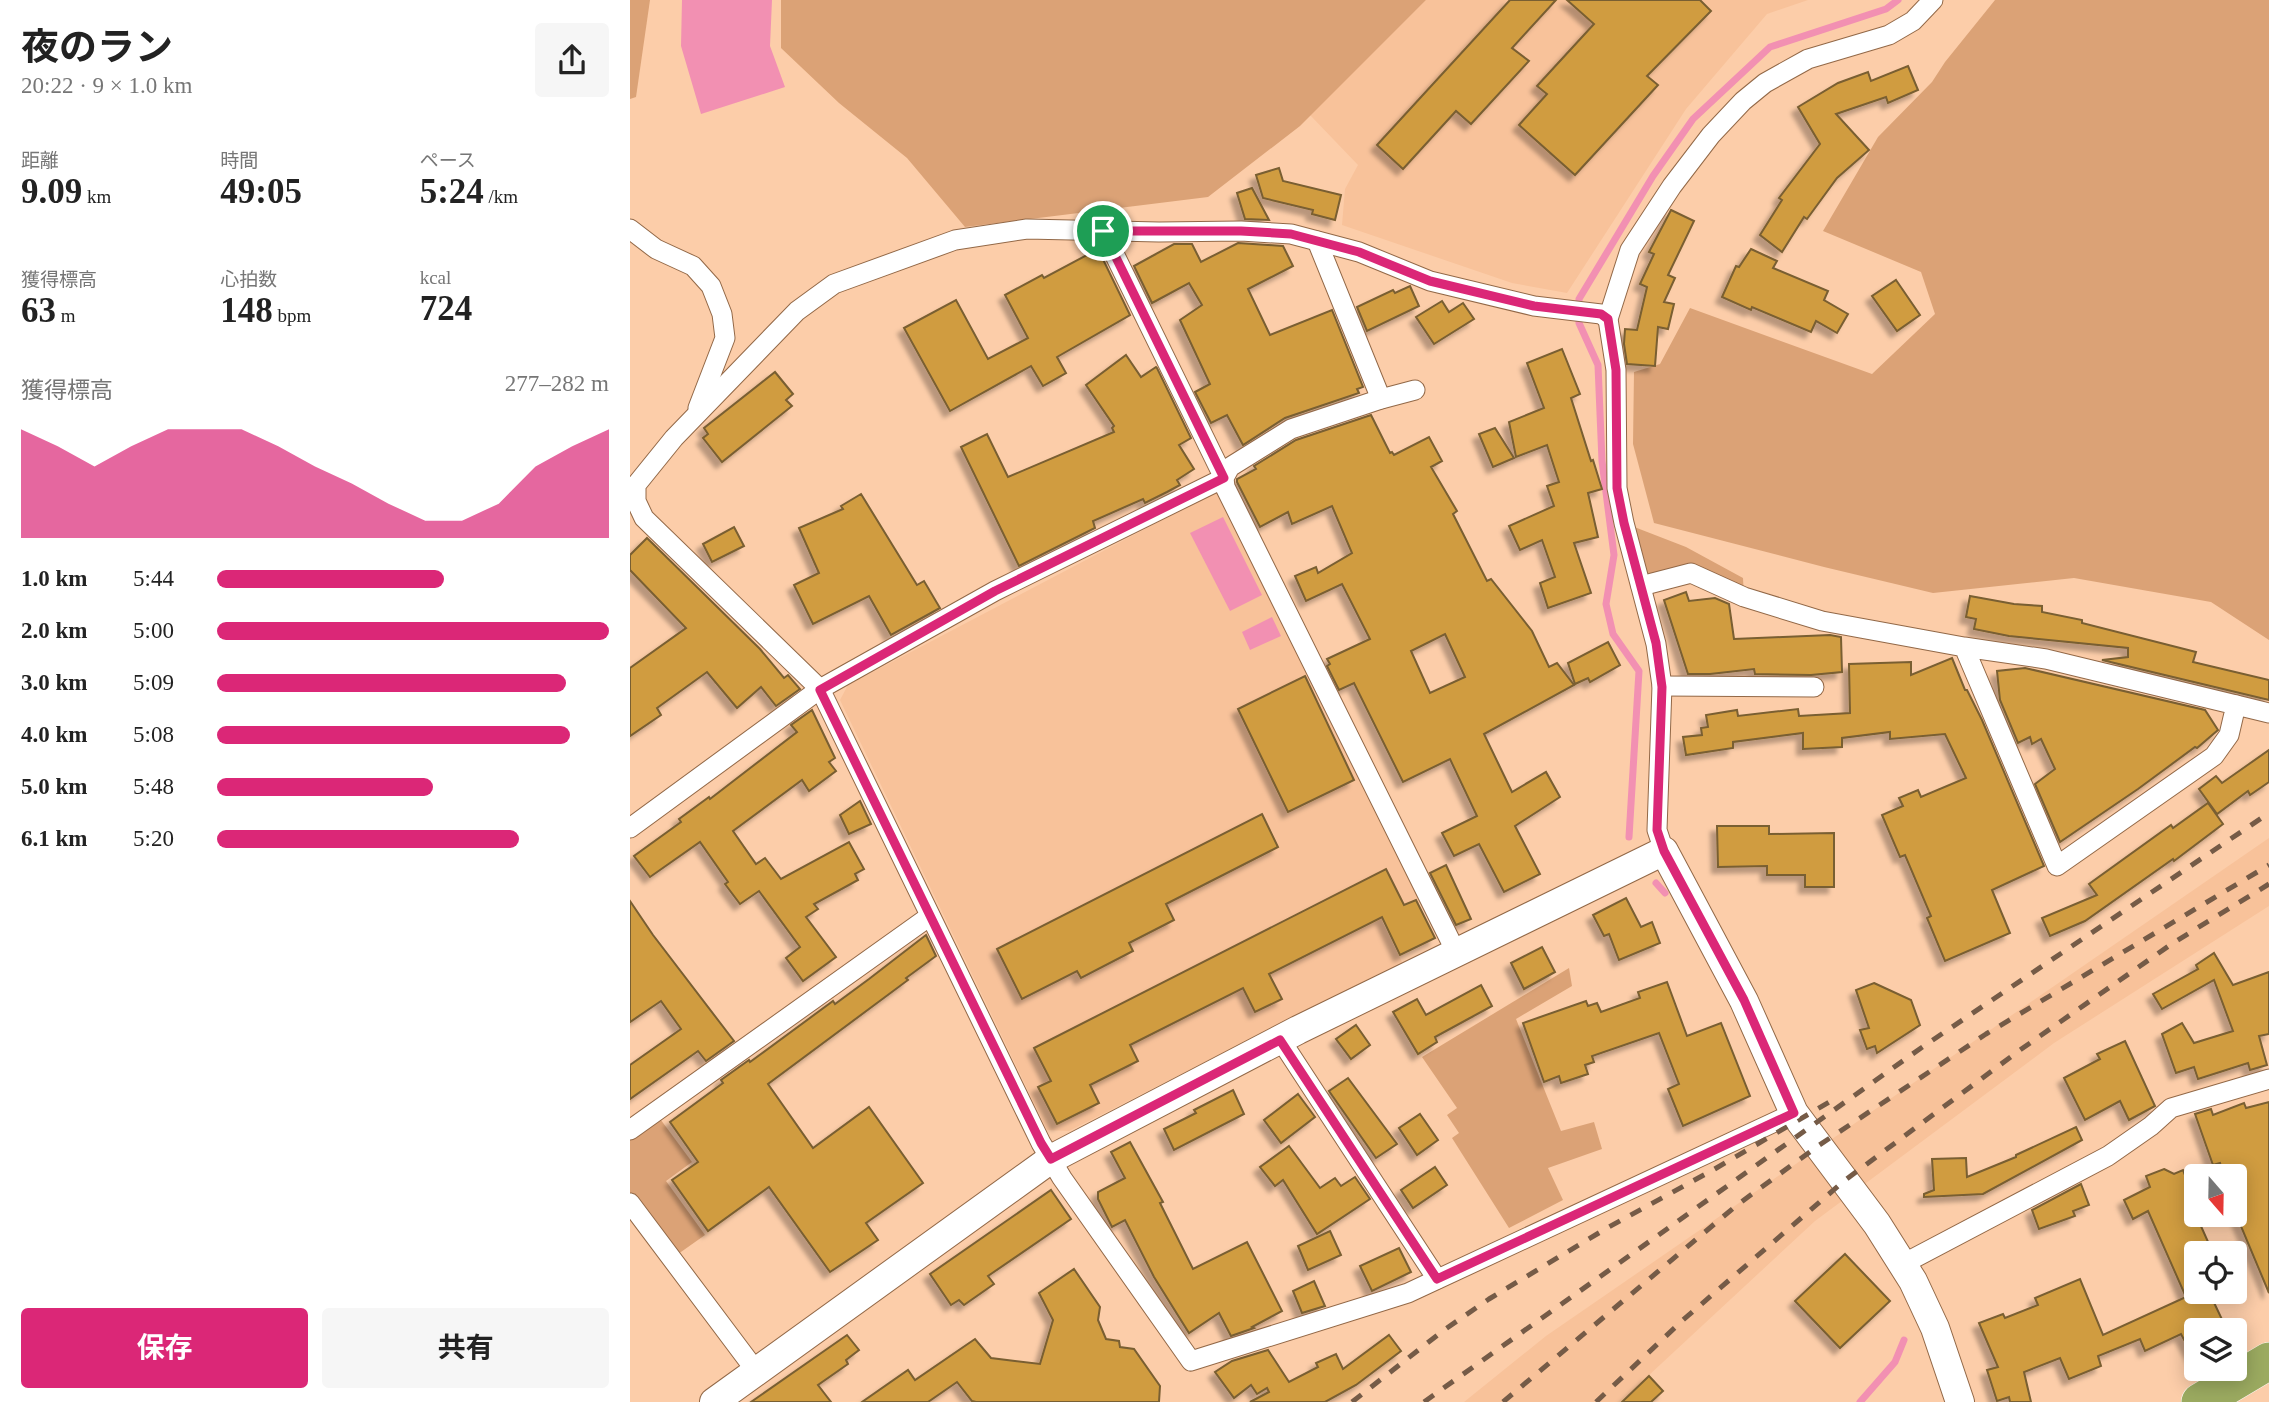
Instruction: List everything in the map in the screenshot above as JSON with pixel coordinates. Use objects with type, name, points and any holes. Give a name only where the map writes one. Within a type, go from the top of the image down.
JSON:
[{"type":"highway","points":[[2200,1402],[2269,1361]]},
{"type":"street","points":[[1933,0],[1913,21],[1889,35],[1808,60],[1765,83],[1743,101],[1711,135],[1672,186],[1630,250],[1605,317],[1616,370],[1617,488],[1656,643],[1662,687],[1657,830],[1664,851],[1744,1000],[1794,1113],[1877,1224],[1903,1264],[1935,1328],[1960,1402]]},
{"type":"street","points":[[630,229],[656,249],[692,266],[711,286],[722,314],[725,338],[694,417]]},
{"type":"street","points":[[1605,317],[1534,306],[1430,281],[1359,252],[1291,234],[1027,229],[955,240],[834,284],[797,311],[674,438],[636,485],[637,523],[820,690],[1041,1143],[1062,1178],[1191,1361],[1408,1293],[1794,1113]]},
{"type":"street","points":[[1103,231],[1224,478],[1225,487],[1456,952]]},
{"type":"street","points":[[1317,241],[1381,399]]},
{"type":"street","points":[[630,828],[820,690],[995,591],[1224,478],[1230,467],[1291,429],[1415,390]]},
{"type":"street","points":[[1641,586],[1691,573],[1744,597],[1822,621],[2046,659],[2269,713]]},
{"type":"street","points":[[1964,647],[2057,866],[2214,756],[2229,735],[2236,705]]},
{"type":"street","points":[[1662,687],[1814,687]]},
{"type":"street","points":[[714,1402],[1051,1159],[1280,1040],[1664,851]]},
{"type":"street","points":[[630,1130],[930,916]]},
{"type":"street","points":[[1280,1040],[1437,1279]]},
{"type":"street","points":[[1903,1264],[2109,1156],[2171,1108],[2269,1079]]},
{"type":"street","points":[[630,1203],[756,1371]]},
{"type":"shaded area","points":[[630,0],[650,0],[636,97],[630,99]]},
{"type":"shaded area","points":[[682,0],[772,0],[770,46],[785,87],[701,114],[681,46]]},
{"type":"shaded area","points":[[781,0],[1426,0],[1300,126],[1208,197],[965,227],[907,158],[839,103],[781,48]]},
{"type":"shaded area","points":[[1426,0],[1808,0],[1767,14],[1686,109],[1567,293],[1512,283],[1342,225],[1345,189],[1358,165],[1310,115]]},
{"type":"shaded area","points":[[1995,0],[2269,0],[2269,640],[2211,602],[2074,578],[1933,593],[1654,523],[1633,444],[1634,372],[1660,364],[1690,308],[1872,374],[1935,314],[1921,272],[1823,231],[1878,137],[1932,82]]},
{"type":"shaded area","points":[[1225,487],[1429,898],[1382,921],[1402,962],[1069,1131],[1047,1130],[840,700],[848,685]]},
{"type":"shaded area","points":[[1223,517],[1262,595],[1230,611],[1190,533]]},
{"type":"shaded area","points":[[1624,523],[1686,547],[1743,578],[1744,597],[1691,573],[1641,586]]},
{"type":"shaded area","points":[[1272,617],[1281,636],[1250,650],[1242,632]]},
{"type":"shaded area","points":[[2269,838],[2269,906],[2054,1043],[1815,1221],[1620,1402],[1464,1402],[1546,1336]]},
{"type":"shaded area","points":[[1569,968],[1572,986],[1516,1019],[1561,1131],[1594,1122],[1602,1149],[1548,1168],[1563,1200],[1509,1228],[1452,1138],[1459,1133],[1447,1115],[1457,1108],[1422,1057]]},
{"type":"shaded area","points":[[655,1112],[692,1162],[666,1181],[705,1235],[671,1259],[630,1203],[630,1130]]},
{"type":"building","points":[[1510,0],[1556,0],[1512,48],[1529,61],[1471,124],[1456,111],[1403,169],[1377,145]]},
{"type":"building","points":[[1567,0],[1700,0],[1711,11],[1647,76],[1658,85],[1575,175],[1519,125],[1547,94],[1537,86],[1594,24]]},
{"type":"building","points":[[1908,66],[1918,90],[1888,103],[1886,97],[1836,114],[1869,150],[1837,178],[1807,219],[1804,217],[1782,252],[1760,235],[1782,200],[1779,198],[1820,144],[1798,107],[1838,83],[1868,72],[1871,81]]},
{"type":"building","points":[[1279,168],[1283,181],[1341,195],[1335,220],[1312,214],[1313,210],[1263,198],[1256,175]]},
{"type":"building","points":[[1252,188],[1269,220],[1245,219],[1237,193]]},
{"type":"building","points":[[1671,210],[1694,221],[1668,275],[1675,278],[1664,302],[1674,304],[1668,329],[1658,327],[1655,366],[1627,364],[1625,329],[1637,330],[1647,287],[1640,284],[1654,254],[1649,252]]},
{"type":"building","points":[[1238,243],[1283,246],[1293,266],[1248,289],[1270,335],[1332,310],[1363,387],[1357,389],[1359,393],[1285,418],[1243,445],[1227,415],[1211,423],[1195,392],[1210,384],[1180,320],[1202,305],[1189,283],[1152,303],[1134,266],[1174,244],[1192,244],[1201,262]]},
{"type":"building","points":[[1098,249],[1130,315],[1057,357],[1066,373],[1043,386],[1031,366],[950,411],[904,328],[956,300],[988,359],[1028,338],[1005,295]]},
{"type":"building","points":[[1751,249],[1777,261],[1773,268],[1828,291],[1824,300],[1848,314],[1837,333],[1816,321],[1811,332],[1722,297],[1736,266],[1739,267]]},
{"type":"building","points":[[1896,280],[1920,315],[1897,331],[1872,296]]},
{"type":"building","points":[[1410,286],[1419,306],[1367,331],[1357,307],[1393,290],[1395,293]]},
{"type":"building","points":[[1442,301],[1449,312],[1463,303],[1474,319],[1434,344],[1416,317]]},
{"type":"building","points":[[1562,349],[1580,394],[1571,398],[1602,489],[1588,493],[1598,537],[1574,543],[1591,593],[1548,608],[1540,583],[1555,577],[1542,540],[1520,550],[1509,526],[1554,506],[1547,486],[1559,482],[1547,445],[1516,457],[1509,422],[1544,408],[1527,363]]},
{"type":"building","points":[[1126,355],[1141,377],[1157,368],[1191,438],[1179,445],[1194,469],[1177,480],[1180,485],[1145,503],[1143,499],[1093,521],[1095,528],[1019,566],[961,447],[987,434],[1008,477],[1114,432],[1114,426],[1086,385]]},
{"type":"building","points":[[775,372],[793,394],[786,400],[792,406],[722,462],[703,438],[708,434],[704,428]]},
{"type":"building","points":[[1371,415],[1390,453],[1394,455],[1429,437],[1442,461],[1431,467],[1457,511],[1453,514],[1487,581],[1491,579],[1532,631],[1549,667],[1557,663],[1574,685],[1484,734],[1512,792],[1546,772],[1560,797],[1515,826],[1540,874],[1504,892],[1479,844],[1454,856],[1442,833],[1477,816],[1450,759],[1403,782],[1354,683],[1339,690],[1327,666],[1330,664],[1327,659],[1370,639],[1342,584],[1306,601],[1295,576],[1316,567],[1318,573],[1352,553],[1332,506],[1292,524],[1288,512],[1260,527],[1237,482],[1237,479],[1256,469],[1254,466],[1296,440]],"holes":[[[1445,634],[1465,677],[1430,693],[1411,651]]]},
{"type":"building","points":[[1495,428],[1514,458],[1493,467],[1479,434]]},
{"type":"building","points":[[861,494],[917,585],[924,581],[940,608],[891,635],[869,596],[813,624],[794,585],[819,573],[799,528],[843,509],[841,506]]},
{"type":"building","points":[[734,527],[744,546],[712,562],[703,544]]},
{"type":"building","points":[[647,538],[760,649],[784,678],[788,675],[800,689],[776,706],[761,687],[737,708],[707,672],[657,708],[661,715],[630,736],[630,668],[686,628],[630,570],[630,555]]},
{"type":"building","points":[[1686,592],[1689,601],[1715,598],[1729,604],[1734,639],[1830,635],[1841,637],[1842,672],[1811,675],[1755,674],[1754,669],[1688,674],[1664,600]]},
{"type":"building","points":[[1970,596],[2042,606],[2042,612],[2082,620],[2082,623],[2196,652],[2193,662],[2269,680],[2269,700],[2102,660],[2128,657],[2128,648],[2009,636],[1974,629],[1976,619],[1966,617]]},
{"type":"building","points":[[1608,642],[1620,665],[1590,682],[1588,678],[1575,684],[1568,663]]},
{"type":"building","points":[[1952,658],[1965,690],[1982,720],[2044,866],[1992,890],[2010,933],[1945,961],[1927,918],[1931,916],[1905,855],[1900,857],[1882,815],[1903,806],[1899,798],[1918,790],[1921,797],[1966,778],[1945,734],[1890,739],[1890,732],[1842,738],[1842,747],[1803,749],[1803,733],[1733,742],[1733,748],[1686,755],[1683,737],[1702,735],[1701,728],[1708,727],[1706,715],[1737,710],[1738,716],[1798,709],[1799,716],[1850,713],[1849,664],[1911,662],[1911,675]]},
{"type":"building","points":[[2025,668],[2205,710],[2218,730],[2197,748],[2060,842],[2035,784],[2055,769],[2041,739],[2032,744],[2030,737],[2018,743],[2000,700],[1997,671]]},
{"type":"building","points":[[1305,676],[1354,780],[1288,812],[1238,709]]},
{"type":"building","points":[[812,710],[835,758],[829,762],[836,771],[809,791],[802,780],[733,831],[756,864],[765,858],[781,879],[849,842],[864,869],[855,874],[858,880],[814,904],[818,909],[806,917],[836,957],[803,981],[786,958],[800,947],[759,891],[740,904],[700,842],[650,877],[634,856],[681,822],[679,819],[709,797],[710,799],[797,732],[791,725]]},
{"type":"building","points":[[2269,750],[2269,782],[2250,795],[2248,791],[2217,814],[2199,789],[2216,776],[2222,783]]},
{"type":"building","points":[[860,801],[871,824],[849,834],[840,815]]},
{"type":"building","points":[[2208,803],[2223,824],[2085,921],[2050,936],[2042,918],[2097,895],[2089,884],[2171,825],[2173,828]]},
{"type":"building","points":[[1262,814],[1278,847],[1166,904],[1174,920],[1129,943],[1133,951],[1081,978],[1077,971],[1022,999],[997,949]]},
{"type":"building","points":[[1717,826],[1769,826],[1769,834],[1834,833],[1834,887],[1805,887],[1805,875],[1767,875],[1767,866],[1718,867]]},
{"type":"building","points":[[1446,865],[1471,919],[1456,925],[1430,873]]},
{"type":"building","points":[[1386,869],[1404,905],[1416,900],[1435,938],[1400,955],[1382,917],[1269,974],[1282,999],[1255,1012],[1243,988],[1130,1045],[1138,1061],[1090,1085],[1099,1103],[1057,1124],[1038,1087],[1051,1081],[1034,1048]]},
{"type":"building","points":[[1626,898],[1641,927],[1652,922],[1660,943],[1619,960],[1609,934],[1604,936],[1593,915]]},
{"type":"building","points":[[630,901],[734,1041],[706,1061],[698,1051],[630,1099],[630,1065],[681,1029],[661,1001],[630,1022]]},
{"type":"building","points":[[926,935],[936,956],[906,978],[908,980],[768,1084],[813,1148],[869,1107],[923,1183],[866,1223],[878,1240],[830,1272],[769,1187],[708,1231],[672,1180],[698,1162],[670,1122],[723,1083],[721,1080],[833,1001],[835,1004]]},
{"type":"building","points":[[1542,947],[1555,972],[1524,989],[1511,963]]},
{"type":"building","points":[[2214,953],[2233,985],[2269,972],[2269,1034],[2259,1036],[2267,1065],[2250,1070],[2248,1063],[2198,1079],[2194,1067],[2176,1073],[2162,1034],[2182,1023],[2194,1043],[2233,1031],[2214,980],[2162,1009],[2153,994],[2198,969],[2196,965]]},
{"type":"building","points":[[1667,982],[1687,1036],[1721,1023],[1750,1096],[1683,1126],[1668,1089],[1679,1084],[1659,1033],[1592,1056],[1594,1062],[1585,1065],[1588,1074],[1561,1083],[1559,1076],[1544,1082],[1523,1023],[1586,1001],[1588,1006],[1597,1003],[1601,1012],[1640,998],[1638,992]]},
{"type":"building","points":[[1874,983],[1911,1000],[1920,1025],[1877,1053],[1875,1046],[1867,1049],[1860,1030],[1869,1028],[1856,990]]},
{"type":"building","points":[[1481,985],[1492,1006],[1435,1037],[1437,1042],[1418,1054],[1393,1012],[1417,999],[1426,1015]]},
{"type":"building","points":[[1356,1025],[1370,1045],[1351,1059],[1336,1039]]},
{"type":"building","points":[[2125,1041],[2155,1106],[2129,1120],[2120,1101],[2085,1120],[2064,1078],[2100,1059],[2097,1054]]},
{"type":"building","points":[[1348,1078],[1397,1144],[1376,1158],[1329,1091]]},
{"type":"building","points":[[1233,1090],[1244,1114],[1174,1150],[1164,1129]]},
{"type":"building","points":[[1298,1094],[1315,1117],[1281,1143],[1264,1120]]},
{"type":"building","points":[[2269,1102],[2269,1293],[2241,1227],[2247,1227],[2247,1164],[2213,1164],[2195,1114],[2211,1109],[2213,1115],[2244,1103],[2246,1108]]},
{"type":"building","points":[[1420,1114],[1438,1140],[1417,1155],[1399,1128]]},
{"type":"building","points":[[2076,1127],[2082,1140],[1983,1194],[1924,1197],[1924,1194],[1934,1190],[1932,1159],[1966,1158],[1967,1177],[2016,1157]]},
{"type":"building","points":[[1130,1142],[1163,1202],[1160,1203],[1193,1269],[1247,1242],[1282,1311],[1252,1327],[1254,1328],[1231,1336],[1219,1313],[1189,1333],[1154,1277],[1125,1220],[1112,1227],[1098,1199],[1098,1192],[1125,1178],[1111,1152]]},
{"type":"building","points":[[1289,1146],[1320,1188],[1335,1178],[1341,1186],[1355,1177],[1370,1199],[1317,1234],[1283,1180],[1275,1186],[1260,1167]]},
{"type":"building","points":[[1435,1167],[1447,1185],[1413,1208],[1401,1190]]},
{"type":"building","points":[[2164,1169],[2174,1174],[2183,1170],[2184,1227],[2201,1227],[2208,1241],[2184,1241],[2184,1292],[2148,1211],[2133,1219],[2124,1200],[2150,1187],[2146,1176]]},
{"type":"building","points":[[2081,1184],[2089,1205],[2073,1211],[2075,1216],[2039,1229],[2032,1210]]},
{"type":"building","points":[[1051,1190],[1071,1219],[988,1276],[994,1284],[964,1305],[959,1300],[951,1305],[930,1274]]},
{"type":"building","points":[[1330,1231],[1341,1255],[1308,1270],[1298,1246]]},
{"type":"building","points":[[1399,1248],[1411,1272],[1372,1291],[1360,1266]]},
{"type":"building","points":[[1845,1254],[1890,1301],[1840,1348],[1795,1301]]},
{"type":"building","points":[[1074,1269],[1100,1307],[1098,1320],[1106,1339],[1119,1341],[1120,1347],[1134,1349],[1160,1386],[1159,1402],[976,1402],[972,1401],[957,1382],[928,1402],[862,1402],[908,1370],[915,1380],[975,1339],[991,1358],[1040,1364],[1053,1320],[1039,1293]]},
{"type":"building","points":[[2080,1279],[2103,1335],[2184,1298],[2184,1304],[2215,1304],[2221,1318],[2184,1318],[2184,1340],[2181,1334],[2145,1351],[2140,1339],[2098,1356],[2101,1366],[2069,1379],[2060,1358],[2024,1372],[2031,1402],[2010,1402],[2009,1397],[1997,1401],[1987,1370],[1998,1367],[1979,1323],[2003,1314],[2005,1318],[2038,1305],[2035,1298]]},
{"type":"building","points":[[1314,1281],[1325,1306],[1302,1313],[1293,1291]]},
{"type":"building","points":[[847,1335],[859,1350],[846,1360],[848,1364],[818,1385],[831,1402],[751,1402]]},
{"type":"building","points":[[1389,1335],[1401,1351],[1356,1385],[1325,1402],[1250,1402],[1269,1392],[1267,1388],[1257,1394],[1251,1385],[1234,1398],[1215,1372],[1232,1361],[1268,1350],[1289,1382],[1318,1367],[1316,1363],[1336,1354],[1343,1369]]},
{"type":"building","points":[[1649,1376],[1663,1391],[1651,1402],[1622,1402]]},
{"type":"waterway","points":[[1629,837],[1639,671],[1613,634],[1606,604],[1614,555],[1602,461],[1598,365],[1579,323],[1579,299],[1653,176],[1693,119],[1770,47],[1886,9],[1898,0]]},
{"type":"waterway","points":[[1656,883],[1665,893]]},
{"type":"waterway","points":[[1860,1402],[1895,1362],[1904,1340]]},
{"type":"railway","points":[[1424,1402],[1921,1048],[2269,813]]},
{"type":"railway","points":[[1503,1402],[1737,1205],[1818,1146],[1986,1034],[2269,865]]},
{"type":"railway","points":[[1596,1402],[1683,1320],[1844,1181],[2020,1050],[2173,943],[2269,884]]},
{"type":"railway","points":[[1352,1402],[1444,1330],[1489,1299],[1607,1228],[1831,1101]]},
{"type":"route","points":[[1103,231],[1241,231],[1291,234],[1359,252],[1430,281],[1534,306],[1601,314],[1608,319],[1616,370],[1617,488],[1656,643],[1662,687],[1657,830],[1664,851],[1744,1000],[1794,1113],[1437,1279],[1280,1040],[1051,1159],[820,690],[995,591],[1224,478],[1103,231]]}]
